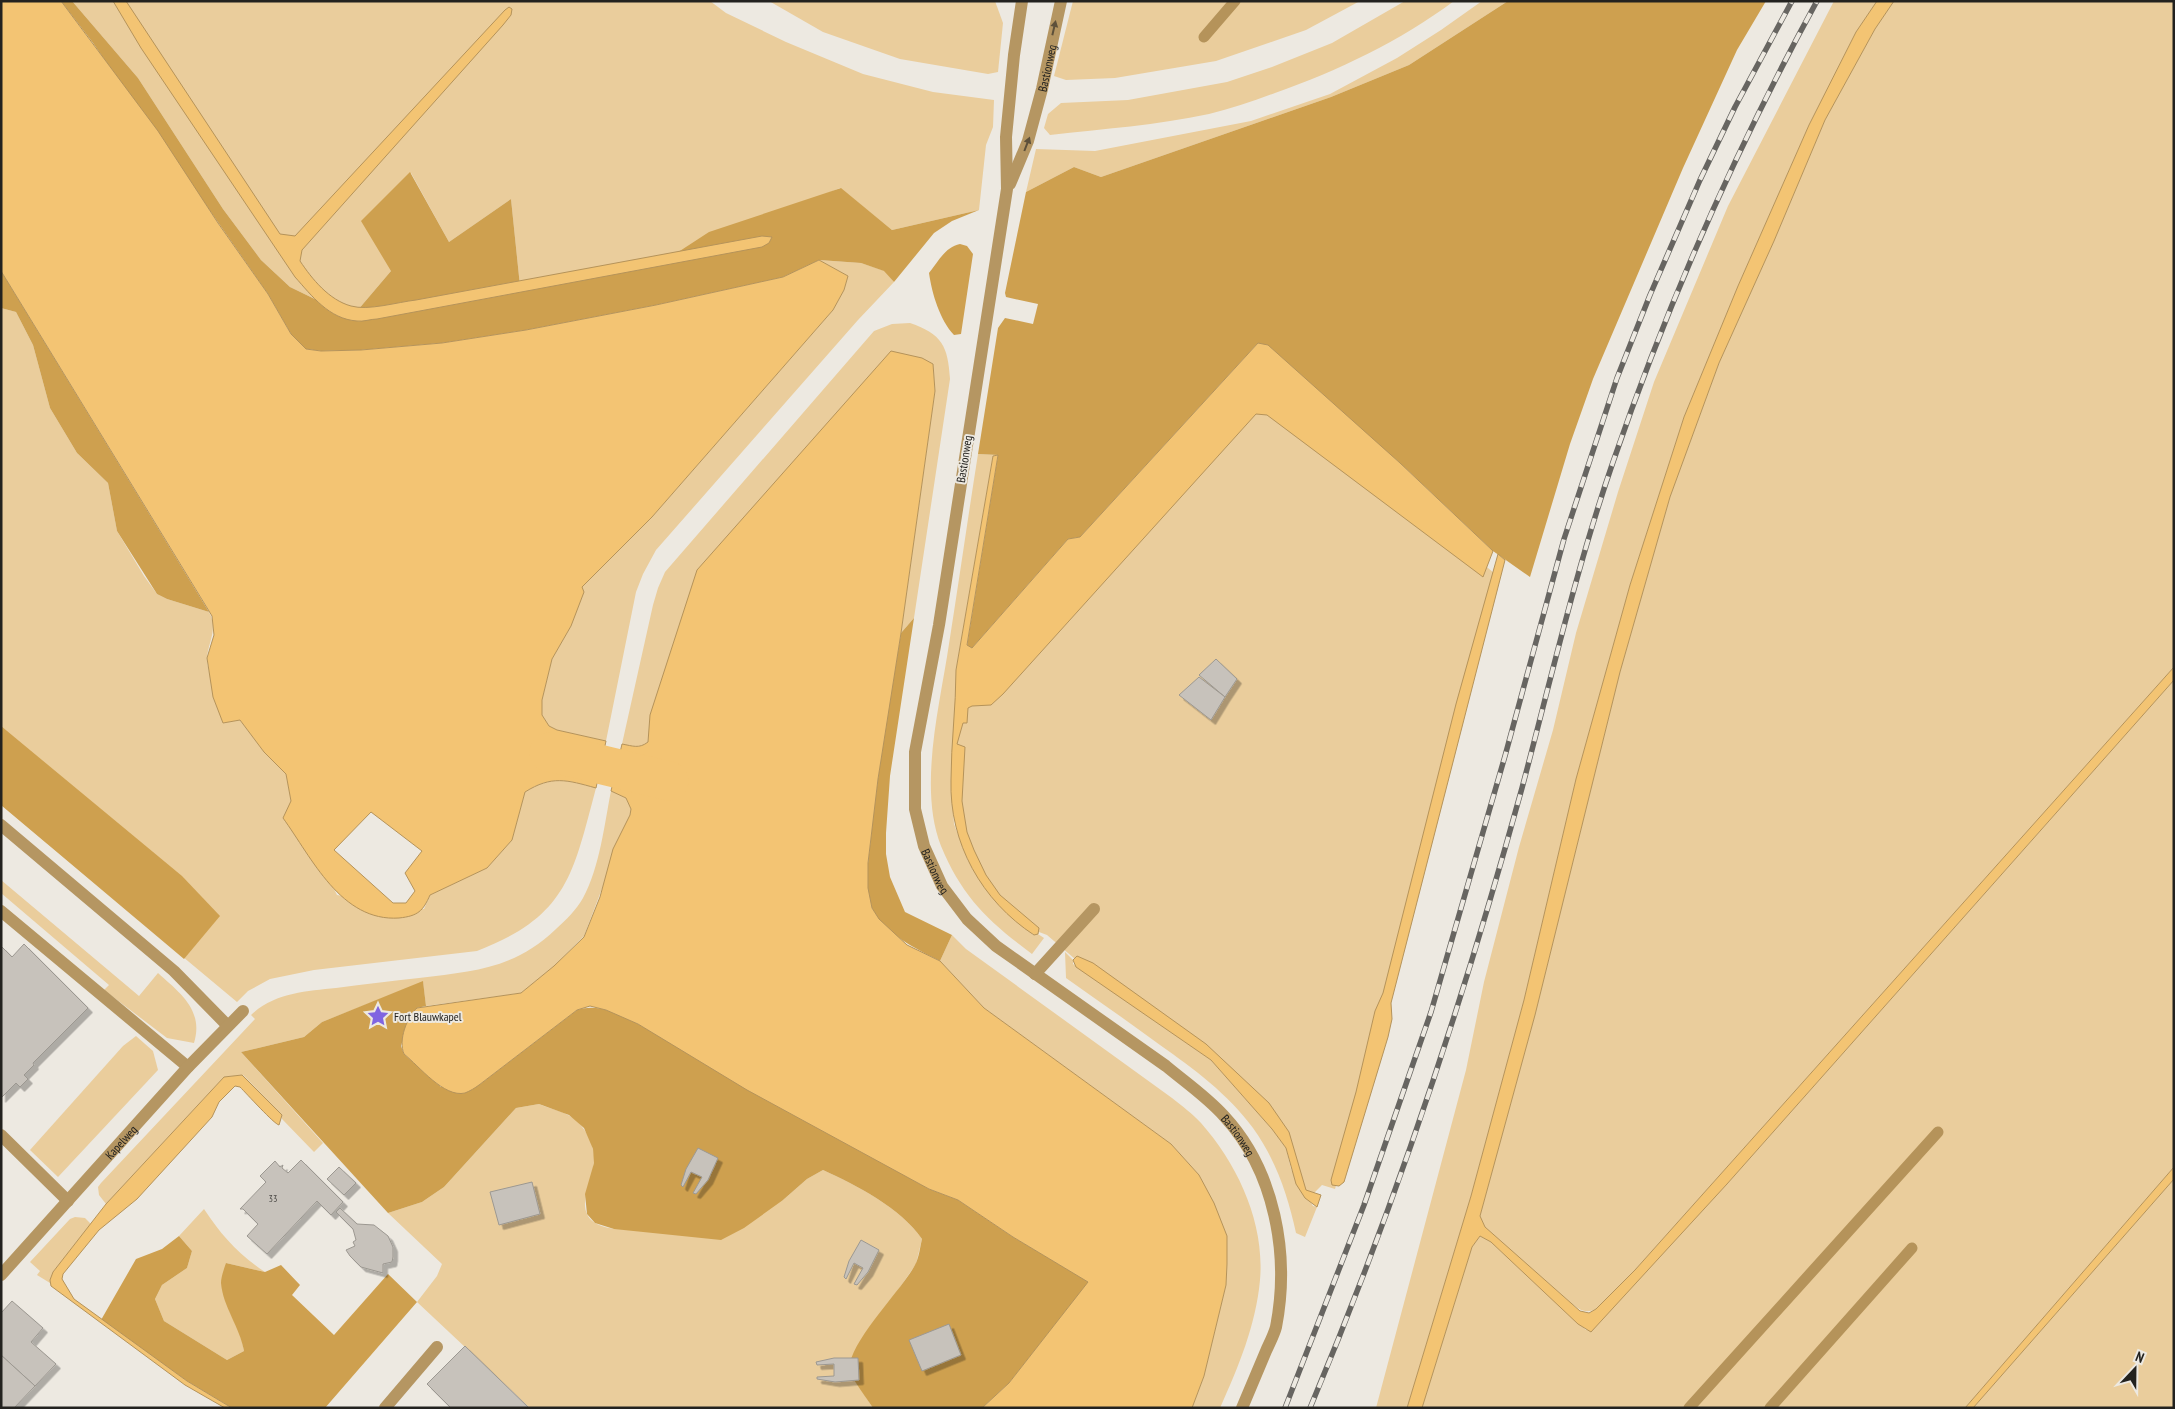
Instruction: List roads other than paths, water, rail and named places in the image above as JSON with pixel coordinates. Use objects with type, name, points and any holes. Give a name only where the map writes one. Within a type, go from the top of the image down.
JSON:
[{"type":"street","name":"Bastionweg","points":[[1022,1],[1014,55],[1006,138],[1007,189],[939,625],[915,752],[915,809],[924,846],[942,886],[967,919],[996,946],[1166,1066],[1198,1092],[1223,1114],[1240,1134],[1257,1164],[1277,1222],[1282,1278],[1276,1329],[1242,1408]]},
{"type":"street","name":"Bastionweg","points":[[1007,189],[1028,140],[1042,90],[1060,1]]},
{"type":"street","points":[[1,825],[174,971],[227,1026]]},
{"type":"street","points":[[1035,974],[1094,908]]},
{"type":"street","points":[[1,911],[188,1067]]},
{"type":"street","name":"Kapelweg","points":[[1,1276],[188,1067],[243,1010]]},
{"type":"street","points":[[1,1135],[68,1201]]},
{"type":"street","points":[[386,1408],[437,1347]]},
{"type":"waterway","points":[[1204,37],[1235,1]]},
{"type":"waterway","points":[[549,752],[669,781]]},
{"type":"waterway","points":[[1689,1408],[1938,1132]]},
{"type":"waterway","points":[[1770,1408],[1912,1248]]},
{"type":"railway","points":[[1285,1408],[1364,1205],[1431,1012],[1505,756],[1564,539],[1617,378],[1650,295],[1700,180],[1735,107],[1792,1]]},
{"type":"railway","points":[[1310,1408],[1371,1256],[1452,1024],[1500,867],[1587,543],[1634,402],[1680,285],[1731,170],[1817,1]]},
{"type":"place","name":"Fort Blauwkapel","points":[[378,1016]]}]
